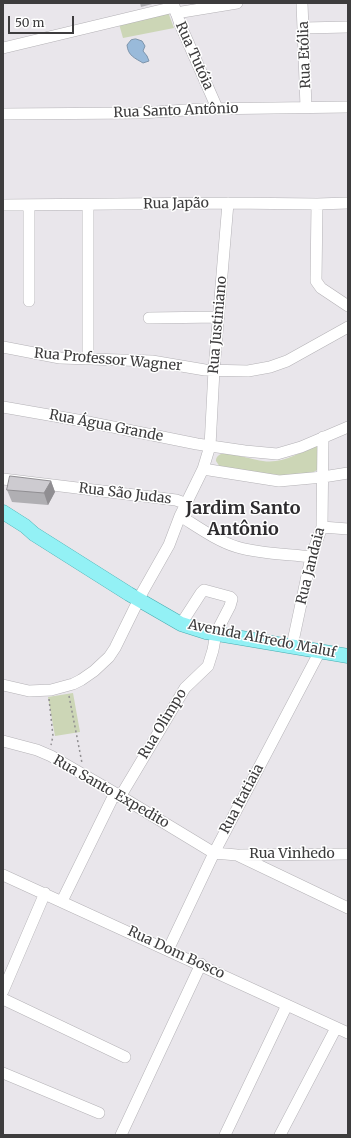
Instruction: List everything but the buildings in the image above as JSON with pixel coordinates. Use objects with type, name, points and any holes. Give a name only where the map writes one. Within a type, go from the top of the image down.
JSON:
[{"type":"main road","name":"Avenida Alfredo Maluf","points":[[3,512],[25,526],[34,534],[138,600],[181,624],[216,633],[348,656]]},
{"type":"main road","name":"Avenida Alfredo Maluf","points":[[3,518],[22,531],[34,534]]},
{"type":"street","points":[[3,48],[174,8],[237,3]]},
{"type":"street","name":"Rua Etólia","points":[[302,3],[306,108]]},
{"type":"street","name":"Rua Tutóia","points":[[174,8],[217,108]]},
{"type":"street","points":[[304,28],[348,27]]},
{"type":"street","name":"Rua Santo Antônio","points":[[3,114],[140,113],[217,108],[348,107]]},
{"type":"street","name":"Rua Justiniano","points":[[187,504],[203,469],[210,446],[214,370],[228,203]]},
{"type":"street","name":"Rua Japão","points":[[3,205],[348,203]]},
{"type":"street","points":[[317,204],[316,281],[321,288],[348,306]]},
{"type":"street","points":[[88,205],[88,359]]},
{"type":"street","points":[[29,206],[29,301]]},
{"type":"street","points":[[149,318],[219,317]]},
{"type":"street","name":"Rua Professor Wagner","points":[[3,347],[51,357],[152,361],[205,370],[248,371],[270,367],[287,361],[348,327]]},
{"type":"street","name":"Rua Água Grande","points":[[3,408],[83,421],[210,446],[277,454],[301,447],[348,427]]},
{"type":"street","name":"Rua Jandaia","points":[[292,646],[311,557],[322,527],[324,437]]},
{"type":"street","points":[[203,469],[279,481],[323,477],[348,472]]},
{"type":"street","name":"Rua São Judas","points":[[3,479],[176,500],[187,504],[180,516],[169,545],[138,600],[121,638],[109,657],[87,676],[67,686],[40,691],[17,689],[3,685]]},
{"type":"street","points":[[180,516],[225,542],[237,547],[256,552],[311,557]]},
{"type":"street","points":[[322,527],[348,529]]},
{"type":"street","name":"Rua Olimpo","points":[[62,901],[117,795],[185,688],[208,666],[214,650],[216,633],[232,599],[230,597],[204,590],[201,592],[181,624]]},
{"type":"street","name":"Rua Itatiaia","points":[[168,950],[214,853],[320,651]]},
{"type":"street","name":"Rua Santo Expedito","points":[[3,741],[37,750],[84,775],[214,853]]},
{"type":"street","name":"Rua Vinhedo","points":[[214,853],[237,855],[348,854]]},
{"type":"street","points":[[237,855],[348,908]]},
{"type":"street","name":"Rua Dom Bosco","points":[[3,874],[348,1033]]},
{"type":"street","points":[[3,991],[45,893]]},
{"type":"street","points":[[121,1135],[200,964]]},
{"type":"street","points":[[3,1000],[125,1057]]},
{"type":"street","points":[[225,1135],[287,1005]]},
{"type":"street","points":[[280,1135],[336,1028]]},
{"type":"street","points":[[3,1073],[99,1113]]},
{"type":"path","points":[[67,686],[84,775]]},
{"type":"path","points":[[48,698],[53,736],[51,749]]},
{"type":"green space","points":[[168,12],[174,28],[123,38],[119,24]]},
{"type":"green space","points":[[319,446],[318,469],[310,473],[299,475],[256,473],[220,467],[216,461],[221,454],[225,454],[270,462],[277,461]]},
{"type":"green space","points":[[73,693],[80,732],[55,736],[48,697]]},
{"type":"water","points":[[136,39],[142,41],[145,46],[143,51],[149,61],[143,63],[132,56],[129,52],[127,45],[131,40]]},
{"type":"district","name":"Jardim Santo Antônio","points":[[243,519]]}]
